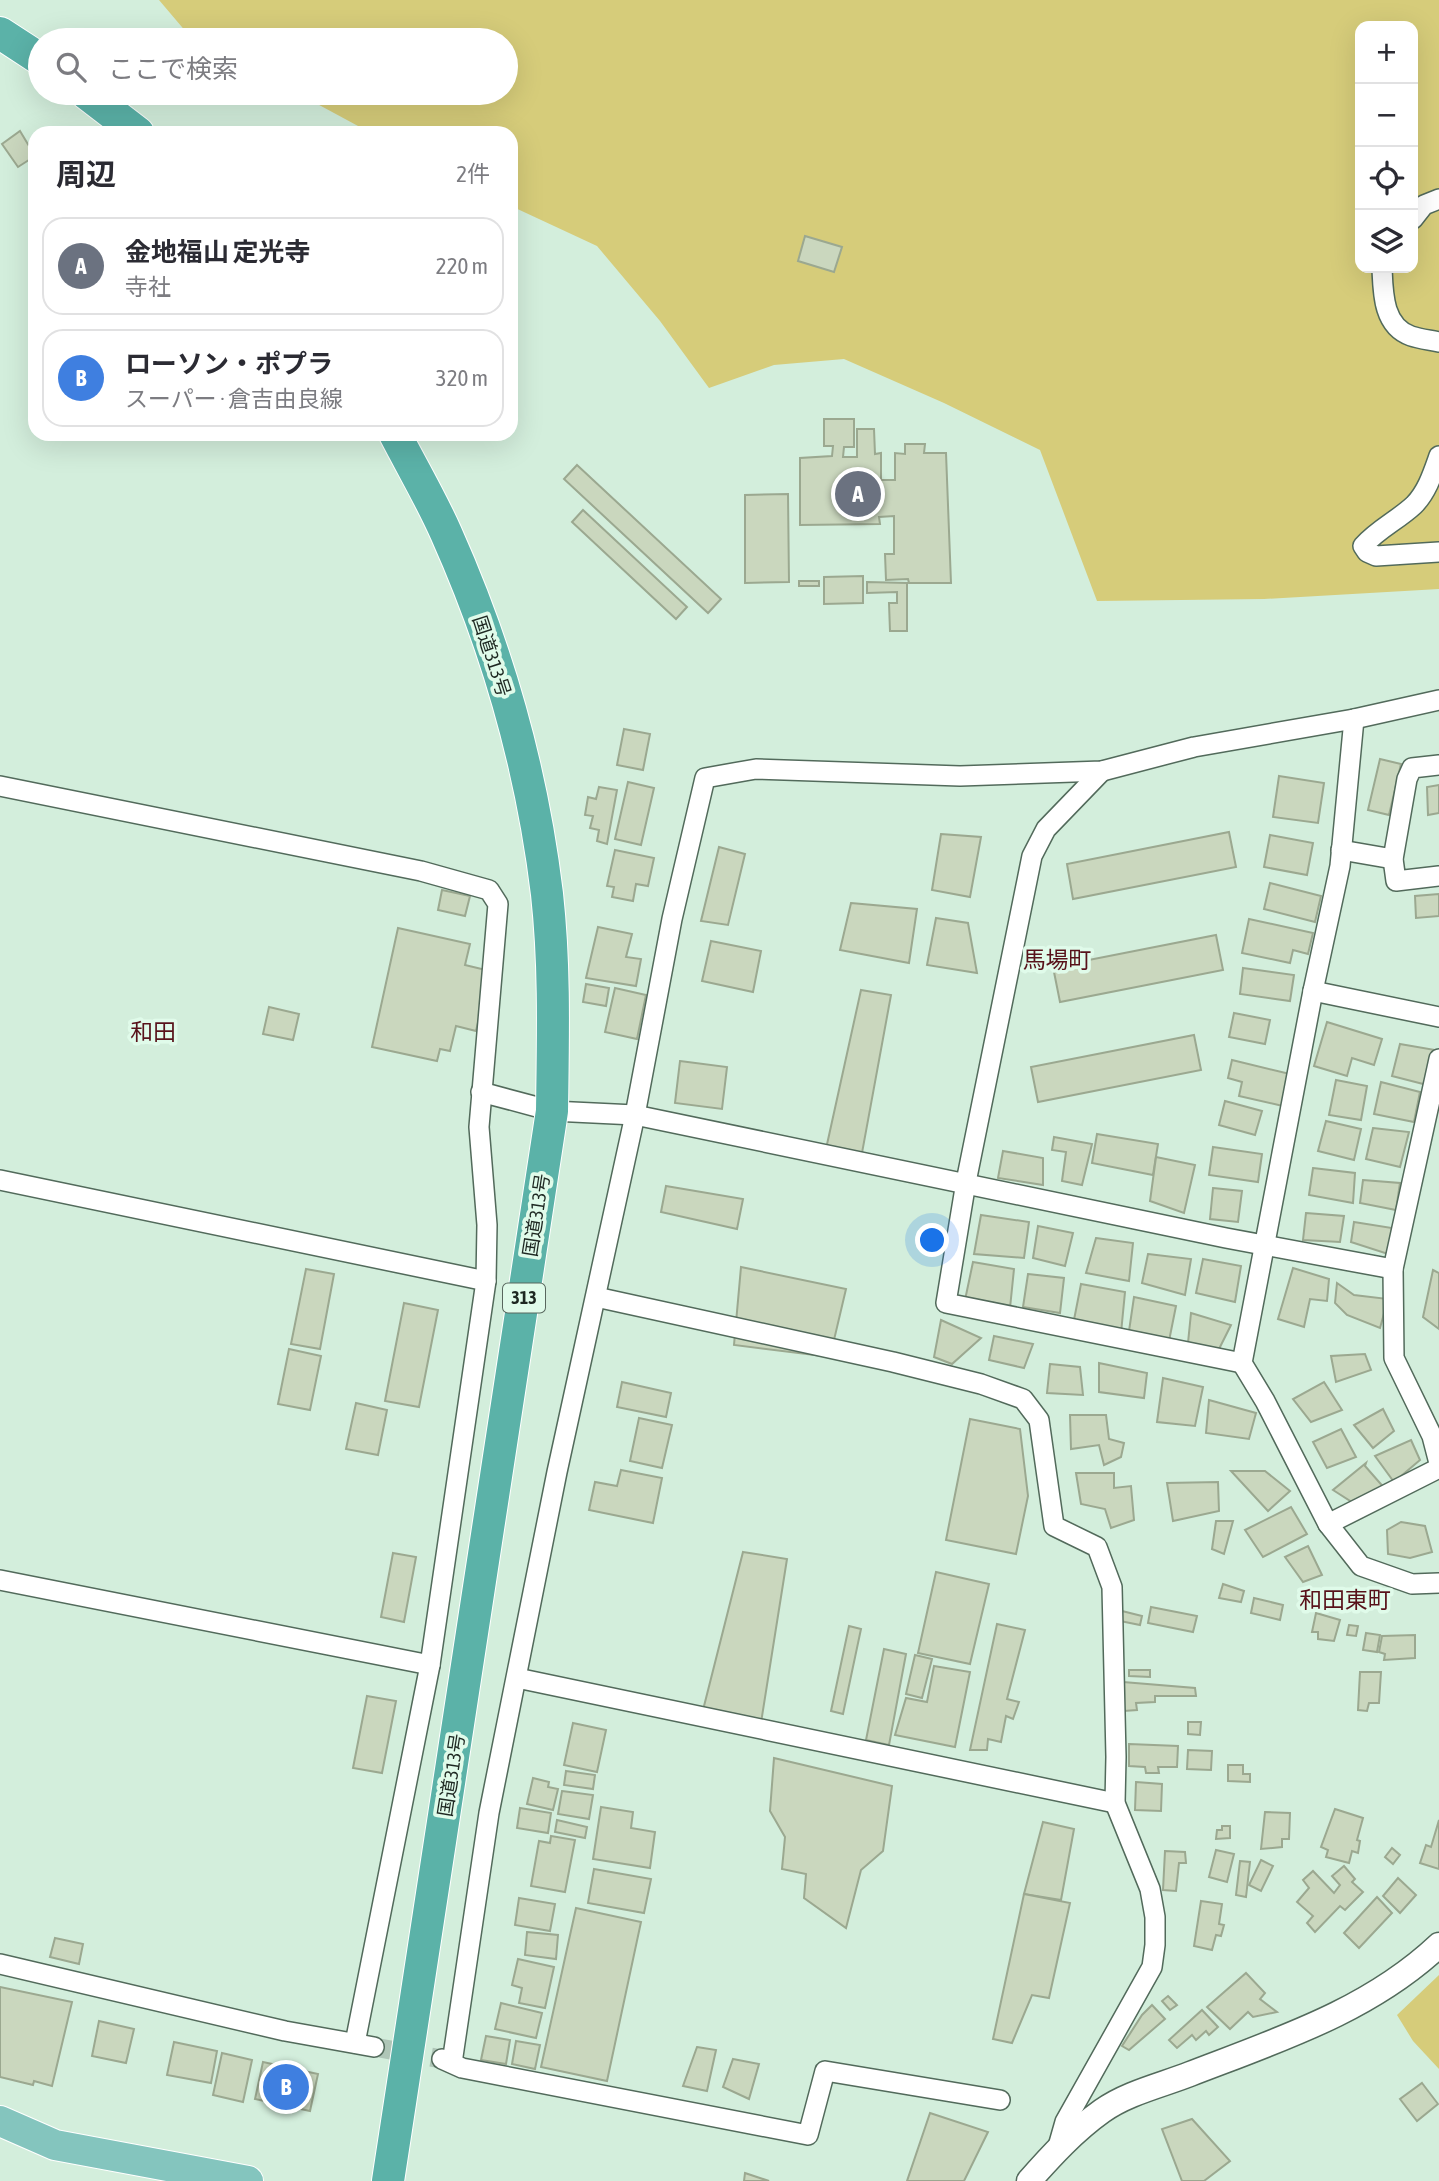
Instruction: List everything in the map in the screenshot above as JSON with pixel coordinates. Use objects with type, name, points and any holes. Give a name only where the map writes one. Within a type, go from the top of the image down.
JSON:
[{"type":"highway","points":[[0,33],[28,51]]},
{"type":"highway","points":[[102,105],[129,126]]},
{"type":"highway","name":"国道313号","points":[[388,2181],[552,1111],[554,987],[547,895],[528,781],[494,653],[446,533],[399,441]]},
{"type":"main road","points":[[0,2121],[55,2145],[248,2181]]},
{"type":"street","points":[[1418,213],[1424,205],[1439,199]]},
{"type":"street","points":[[1382,273],[1383,301],[1395,327],[1409,335],[1439,342]]},
{"type":"street","points":[[1439,456],[1420,498],[1373,534],[1363,546],[1367,552],[1377,556],[1439,552]]},
{"type":"street","points":[[1000,2100],[825,2071],[808,2135],[462,2068],[447,2061],[489,1812],[557,1472],[635,1115],[672,919],[705,778],[756,769],[960,776],[1102,771],[1227,740],[1354,719],[1439,699]]},
{"type":"street","points":[[1354,719],[1341,850],[1242,1363],[1265,1401],[1328,1524],[1361,1566],[1412,1584],[1439,1583]]},
{"type":"street","points":[[1439,765],[1412,768],[1407,779],[1393,859],[1396,881],[1439,876]]},
{"type":"street","points":[[1102,771],[1046,829],[1032,856],[966,1182],[946,1303],[1242,1363]]},
{"type":"street","points":[[0,786],[421,870],[489,890],[498,904],[479,1127],[487,1225],[486,1280],[430,1665],[365,2045],[285,2031],[0,1964]]},
{"type":"street","points":[[1341,850],[1393,859]]},
{"type":"street","points":[[1313,991],[1439,1017]]},
{"type":"street","points":[[1328,1524],[1439,1465],[1432,1436],[1394,1358],[1393,1269],[1439,1059]]},
{"type":"street","points":[[481,1092],[552,1111],[635,1115],[1265,1246],[1393,1269]]},
{"type":"street","points":[[0,1180],[486,1280]]},
{"type":"street","points":[[596,1297],[981,1384],[1023,1399],[1040,1420],[1054,1526],[1097,1547],[1112,1587],[1115,1803],[1150,1889],[1156,1917],[1152,1967],[1065,2122],[1056,2150]]},
{"type":"street","points":[[0,1580],[430,1665]]},
{"type":"street","points":[[517,1678],[1115,1803]]},
{"type":"street","points":[[1028,2181],[1056,2150],[1103,2110],[1136,2094],[1338,2015],[1396,1980],[1439,1945]]},
{"type":"shaded area","points":[[159,0],[1439,0],[1439,589],[1264,599],[1097,601],[1040,450],[944,403],[844,359],[774,365],[709,388],[660,321],[597,246],[518,209],[518,126],[358,126],[319,105],[518,105],[518,28],[183,28]]},
{"type":"shaded area","points":[[1439,1975],[1439,2069],[1413,2041],[1397,2015]]},
{"type":"building","points":[[20,131],[28,144],[28,161],[18,167],[2,144]]},
{"type":"building","points":[[805,236],[842,247],[834,272],[798,261]]},
{"type":"building","points":[[824,419],[854,419],[854,447],[844,447],[843,457],[857,457],[857,429],[874,429],[875,454],[881,453],[881,480],[895,480],[895,453],[905,454],[905,444],[925,444],[924,453],[946,453],[951,583],[886,580],[885,554],[894,554],[894,516],[879,517],[880,524],[800,525],[800,458],[832,456],[833,446],[824,446]]},
{"type":"building","points":[[577,465],[721,599],[708,613],[564,479]]},
{"type":"building","points":[[788,494],[789,582],[745,583],[745,495]]},
{"type":"building","points":[[583,510],[687,607],[676,619],[572,522]]},
{"type":"building","points":[[863,576],[863,603],[824,604],[824,577]]},
{"type":"building","points":[[799,581],[819,581],[819,586],[799,586]]},
{"type":"building","points":[[867,582],[907,583],[907,631],[890,631],[889,603],[897,603],[897,592],[867,593]]},
{"type":"building","points":[[624,729],[650,734],[643,770],[617,765]]},
{"type":"building","points":[[1380,759],[1401,764],[1389,815],[1368,810]]},
{"type":"building","points":[[1279,776],[1324,783],[1318,823],[1273,817]]},
{"type":"building","points":[[628,782],[654,788],[641,845],[615,839]]},
{"type":"building","points":[[1439,785],[1439,813],[1428,815],[1427,787]]},
{"type":"building","points":[[599,787],[617,790],[607,844],[597,841],[599,830],[590,828],[593,816],[585,815],[588,797],[596,799]]},
{"type":"building","points":[[1229,832],[1236,867],[1073,899],[1067,864]]},
{"type":"building","points":[[941,834],[981,837],[970,897],[932,890]]},
{"type":"building","points":[[1270,835],[1313,843],[1307,875],[1264,867]]},
{"type":"building","points":[[719,847],[745,854],[728,925],[701,921]]},
{"type":"building","points":[[615,850],[654,858],[648,886],[636,884],[633,901],[612,897],[614,887],[607,886]]},
{"type":"building","points":[[1270,883],[1321,896],[1315,922],[1264,909]]},
{"type":"building","points":[[442,890],[470,896],[465,916],[438,910]]},
{"type":"building","points":[[1439,894],[1439,916],[1416,918],[1415,896]]},
{"type":"building","points":[[851,903],[917,909],[909,963],[840,950]]},
{"type":"building","points":[[936,918],[968,923],[977,973],[927,965]]},
{"type":"building","points":[[1249,919],[1313,933],[1308,954],[1293,950],[1290,963],[1242,953]]},
{"type":"building","points":[[598,927],[632,934],[626,957],[641,959],[636,986],[586,978]]},
{"type":"building","points":[[398,928],[470,944],[465,965],[490,971],[476,1031],[456,1026],[450,1051],[440,1049],[437,1061],[372,1047]]},
{"type":"building","points":[[1216,935],[1223,970],[1060,1002],[1053,967]]},
{"type":"building","points":[[711,941],[761,951],[753,992],[702,981]]},
{"type":"building","points":[[1243,968],[1294,975],[1290,1001],[1240,994]]},
{"type":"building","points":[[586,984],[609,988],[606,1006],[583,1002]]},
{"type":"building","points":[[615,988],[646,995],[637,1039],[605,1032]]},
{"type":"building","points":[[861,990],[891,995],[862,1153],[826,1149]]},
{"type":"building","points":[[269,1007],[299,1014],[293,1040],[263,1034]]},
{"type":"building","points":[[1234,1013],[1270,1020],[1265,1044],[1229,1037]]},
{"type":"building","points":[[1327,1022],[1382,1039],[1374,1065],[1352,1058],[1347,1076],[1314,1066]]},
{"type":"building","points":[[1194,1035],[1201,1070],[1038,1102],[1031,1067]]},
{"type":"building","points":[[1400,1044],[1435,1050],[1427,1085],[1392,1076]]},
{"type":"building","points":[[1232,1060],[1290,1074],[1283,1106],[1239,1096],[1242,1082],[1228,1078]]},
{"type":"building","points":[[680,1061],[727,1067],[722,1109],[675,1103]]},
{"type":"building","points":[[1336,1080],[1367,1086],[1361,1120],[1329,1115]]},
{"type":"building","points":[[1381,1082],[1420,1092],[1414,1122],[1374,1114]]},
{"type":"building","points":[[1225,1101],[1262,1111],[1255,1135],[1219,1125]]},
{"type":"building","points":[[1326,1121],[1361,1129],[1354,1160],[1318,1151]]},
{"type":"building","points":[[1373,1128],[1409,1132],[1400,1167],[1366,1159]]},
{"type":"building","points":[[1097,1134],[1158,1144],[1153,1175],[1092,1163]]},
{"type":"building","points":[[1054,1137],[1092,1144],[1082,1185],[1062,1181],[1066,1152],[1052,1150]]},
{"type":"building","points":[[1213,1147],[1262,1154],[1258,1182],[1209,1175]]},
{"type":"building","points":[[1003,1151],[1043,1158],[1043,1185],[998,1178]]},
{"type":"building","points":[[1156,1157],[1195,1165],[1184,1213],[1150,1201]]},
{"type":"building","points":[[1313,1168],[1355,1173],[1353,1203],[1309,1195]]},
{"type":"building","points":[[1363,1180],[1400,1183],[1396,1210],[1360,1203]]},
{"type":"building","points":[[666,1186],[743,1199],[737,1229],[661,1212]]},
{"type":"building","points":[[1213,1188],[1242,1191],[1238,1222],[1210,1219]]},
{"type":"building","points":[[1306,1213],[1344,1216],[1340,1242],[1303,1240]]},
{"type":"building","points":[[981,1215],[1029,1222],[1024,1258],[974,1254]]},
{"type":"building","points":[[1354,1222],[1392,1228],[1388,1254],[1351,1242]]},
{"type":"building","points":[[1038,1226],[1073,1233],[1065,1266],[1033,1258]]},
{"type":"building","points":[[1096,1238],[1133,1243],[1129,1281],[1086,1273]]},
{"type":"building","points":[[1148,1254],[1191,1259],[1185,1295],[1142,1283]]},
{"type":"building","points":[[1203,1259],[1241,1266],[1235,1302],[1196,1293]]},
{"type":"building","points":[[973,1262],[1014,1269],[1010,1308],[965,1300]]},
{"type":"building","points":[[741,1267],[846,1289],[830,1357],[734,1345]]},
{"type":"building","points":[[1293,1268],[1329,1279],[1327,1301],[1310,1299],[1304,1327],[1278,1319]]},
{"type":"building","points":[[306,1269],[334,1274],[320,1349],[291,1344]]},
{"type":"building","points":[[1433,1270],[1439,1273],[1439,1329],[1423,1317]]},
{"type":"building","points":[[1028,1274],[1064,1278],[1060,1313],[1023,1307]]},
{"type":"building","points":[[1337,1283],[1354,1295],[1388,1299],[1380,1328],[1347,1315],[1335,1303]]},
{"type":"building","points":[[1081,1284],[1125,1292],[1121,1333],[1073,1325]]},
{"type":"building","points":[[1134,1297],[1176,1306],[1169,1341],[1129,1331]]},
{"type":"building","points":[[404,1303],[438,1310],[419,1407],[385,1401]]},
{"type":"building","points":[[1191,1313],[1231,1325],[1218,1351],[1188,1343]]},
{"type":"building","points":[[941,1320],[981,1338],[952,1364],[934,1357]]},
{"type":"building","points":[[994,1336],[1033,1344],[1024,1368],[989,1360]]},
{"type":"building","points":[[289,1349],[321,1356],[310,1410],[278,1404]]},
{"type":"building","points":[[1365,1354],[1371,1370],[1336,1382],[1331,1356]]},
{"type":"building","points":[[1099,1363],[1147,1373],[1144,1398],[1099,1392]]},
{"type":"building","points":[[1050,1364],[1080,1367],[1083,1395],[1047,1393]]},
{"type":"building","points":[[1163,1378],[1203,1387],[1195,1426],[1157,1422]]},
{"type":"building","points":[[622,1382],[671,1393],[666,1417],[617,1407]]},
{"type":"building","points":[[1324,1382],[1342,1410],[1311,1422],[1293,1399]]},
{"type":"building","points":[[1209,1400],[1256,1413],[1249,1439],[1206,1433]]},
{"type":"building","points":[[356,1403],[387,1410],[378,1455],[346,1449]]},
{"type":"building","points":[[1383,1409],[1394,1431],[1373,1448],[1354,1425]]},
{"type":"building","points":[[1070,1415],[1106,1415],[1109,1439],[1124,1443],[1121,1457],[1104,1465],[1099,1445],[1071,1449]]},
{"type":"building","points":[[639,1418],[672,1425],[662,1468],[630,1461]]},
{"type":"building","points":[[970,1419],[1020,1429],[1028,1496],[1016,1554],[946,1540]]},
{"type":"building","points":[[1341,1429],[1356,1457],[1327,1468],[1313,1442]]},
{"type":"building","points":[[1411,1440],[1420,1460],[1394,1482],[1375,1456]]},
{"type":"building","points":[[1366,1463],[1365,1466],[1386,1490],[1355,1504],[1333,1490]]},
{"type":"building","points":[[621,1470],[662,1478],[653,1523],[589,1510],[595,1482],[617,1486]]},
{"type":"building","points":[[1231,1471],[1265,1471],[1290,1491],[1268,1511]]},
{"type":"building","points":[[1076,1473],[1114,1473],[1114,1488],[1131,1486],[1134,1520],[1111,1528],[1105,1509],[1081,1504]]},
{"type":"building","points":[[1218,1482],[1219,1511],[1173,1521],[1167,1483]]},
{"type":"building","points":[[1291,1507],[1307,1534],[1263,1557],[1245,1530]]},
{"type":"building","points":[[1216,1521],[1233,1521],[1224,1554],[1212,1549]]},
{"type":"building","points":[[1401,1522],[1425,1526],[1432,1552],[1410,1558],[1388,1554],[1387,1530]]},
{"type":"building","points":[[1308,1546],[1322,1575],[1303,1582],[1285,1557]]},
{"type":"building","points":[[743,1552],[787,1559],[760,1729],[701,1718]]},
{"type":"building","points":[[393,1553],[416,1557],[404,1622],[381,1617]]},
{"type":"building","points":[[936,1572],[989,1584],[970,1664],[918,1653]]},
{"type":"building","points":[[1223,1584],[1244,1591],[1241,1602],[1219,1598]]},
{"type":"building","points":[[1254,1598],[1283,1605],[1280,1620],[1251,1613]]},
{"type":"building","points":[[1151,1607],[1197,1616],[1193,1632],[1148,1623]]},
{"type":"building","points":[[1122,1611],[1142,1616],[1140,1625],[1120,1621]]},
{"type":"building","points":[[1316,1613],[1340,1620],[1334,1641],[1318,1639],[1318,1632],[1312,1632]]},
{"type":"building","points":[[997,1624],[1025,1630],[1007,1699],[1019,1702],[1013,1719],[1006,1716],[1001,1742],[988,1739],[987,1750],[970,1750]]},
{"type":"building","points":[[1349,1625],[1358,1626],[1356,1636],[1347,1635]]},
{"type":"building","points":[[849,1626],[861,1629],[843,1714],[831,1711]]},
{"type":"building","points":[[1366,1633],[1380,1635],[1377,1652],[1363,1650]]},
{"type":"building","points":[[1415,1635],[1415,1658],[1384,1660],[1385,1654],[1379,1652],[1382,1636]]},
{"type":"building","points":[[884,1649],[906,1654],[889,1745],[866,1740]]},
{"type":"building","points":[[915,1655],[932,1659],[922,1698],[906,1694]]},
{"type":"building","points":[[934,1666],[970,1672],[955,1747],[895,1735],[906,1698],[927,1702]]},
{"type":"building","points":[[1129,1670],[1150,1670],[1150,1677],[1129,1676]]},
{"type":"building","points":[[1360,1672],[1381,1672],[1379,1703],[1369,1703],[1367,1711],[1358,1710]]},
{"type":"building","points":[[1123,1682],[1195,1688],[1196,1696],[1155,1696],[1155,1702],[1136,1703],[1137,1710],[1124,1711]]},
{"type":"building","points":[[367,1696],[396,1701],[382,1773],[353,1768]]},
{"type":"building","points":[[1188,1722],[1201,1722],[1200,1735],[1188,1734]]},
{"type":"building","points":[[573,1723],[606,1730],[597,1772],[564,1765]]},
{"type":"building","points":[[1129,1744],[1178,1746],[1177,1767],[1158,1767],[1159,1773],[1146,1773],[1145,1767],[1129,1766]]},
{"type":"building","points":[[1188,1750],[1212,1751],[1211,1770],[1187,1769]]},
{"type":"building","points":[[774,1758],[892,1786],[883,1851],[861,1870],[846,1928],[804,1898],[806,1874],[782,1869],[785,1837],[770,1811]]},
{"type":"building","points":[[1228,1765],[1243,1765],[1243,1774],[1250,1774],[1250,1782],[1228,1781]]},
{"type":"building","points":[[566,1771],[595,1775],[593,1789],[564,1785]]},
{"type":"building","points":[[533,1778],[549,1782],[548,1787],[558,1789],[553,1810],[527,1804]]},
{"type":"building","points":[[1136,1782],[1162,1784],[1161,1811],[1135,1810]]},
{"type":"building","points":[[562,1791],[593,1795],[589,1819],[558,1814]]},
{"type":"building","points":[[601,1807],[633,1812],[631,1828],[655,1832],[650,1868],[593,1859]]},
{"type":"building","points":[[520,1808],[551,1813],[548,1833],[517,1828]]},
{"type":"building","points":[[1335,1809],[1363,1818],[1357,1840],[1360,1841],[1358,1853],[1352,1851],[1349,1863],[1326,1857],[1328,1850],[1321,1847]]},
{"type":"building","points":[[1265,1812],[1290,1813],[1289,1839],[1282,1839],[1282,1847],[1261,1849]]},
{"type":"building","points":[[557,1820],[587,1827],[585,1838],[555,1832]]},
{"type":"building","points":[[1439,1820],[1439,1869],[1420,1863],[1426,1845],[1431,1847]]},
{"type":"building","points":[[1043,1822],[1074,1829],[1061,1900],[1024,1894]]},
{"type":"building","points":[[1222,1826],[1230,1826],[1230,1838],[1216,1839],[1217,1830],[1222,1830]]},
{"type":"building","points":[[551,1836],[575,1840],[565,1892],[531,1886],[539,1841],[550,1843]]},
{"type":"building","points":[[1392,1848],[1400,1855],[1393,1864],[1385,1857]]},
{"type":"building","points":[[1216,1850],[1234,1854],[1227,1882],[1209,1877]]},
{"type":"building","points":[[1165,1851],[1185,1852],[1186,1863],[1179,1863],[1176,1891],[1163,1890]]},
{"type":"building","points":[[1261,1860],[1273,1866],[1261,1891],[1249,1885]]},
{"type":"building","points":[[1240,1861],[1250,1862],[1246,1897],[1236,1895]]},
{"type":"building","points":[[1344,1866],[1355,1879],[1352,1882],[1363,1892],[1345,1910],[1340,1906],[1315,1932],[1307,1923],[1313,1916],[1297,1902],[1309,1888],[1303,1880],[1313,1871],[1334,1893],[1340,1885],[1332,1876]]},
{"type":"building","points":[[594,1869],[651,1879],[644,1913],[588,1903]]},
{"type":"building","points":[[1398,1878],[1416,1895],[1400,1913],[1383,1896]]},
{"type":"building","points":[[1024,1894],[1070,1903],[1049,1998],[1032,1995],[1012,2043],[993,2039]]},
{"type":"building","points":[[1377,1897],[1392,1913],[1359,1948],[1344,1933]]},
{"type":"building","points":[[519,1898],[555,1904],[550,1931],[515,1925]]},
{"type":"building","points":[[1201,1901],[1222,1904],[1219,1924],[1224,1925],[1221,1936],[1216,1935],[1212,1950],[1194,1946]]},
{"type":"building","points":[[576,1908],[641,1922],[607,2081],[541,2067]]},
{"type":"building","points":[[527,1932],[558,1935],[556,1959],[525,1955]]},
{"type":"building","points":[[55,1938],[83,1944],[79,1964],[50,1957]]},
{"type":"building","points":[[518,1959],[554,1967],[545,2008],[519,2003],[522,1988],[512,1985]]},
{"type":"building","points":[[1246,1973],[1265,1993],[1260,1999],[1277,2012],[1253,2017],[1248,2012],[1230,2029],[1207,2007]]},
{"type":"building","points":[[0,1987],[72,2002],[52,2086],[34,2081],[33,2085],[0,2077]]},
{"type":"building","points":[[1168,1996],[1177,2005],[1170,2010],[1162,2001]]},
{"type":"building","points":[[501,2003],[542,2013],[536,2038],[495,2029]]},
{"type":"building","points":[[1152,2005],[1165,2019],[1129,2050],[1122,2046],[1142,2015]]},
{"type":"building","points":[[1202,2010],[1218,2027],[1209,2035],[1206,2031],[1196,2040],[1192,2035],[1177,2048],[1169,2040]]},
{"type":"building","points":[[99,2021],[134,2029],[126,2063],[92,2056]]},
{"type":"building","points":[[486,2036],[510,2040],[506,2064],[481,2060]]},
{"type":"building","points":[[516,2041],[540,2045],[535,2069],[512,2064]]},
{"type":"building","points":[[174,2042],[217,2051],[211,2083],[167,2075]]},
{"type":"building","points":[[697,2047],[716,2050],[707,2091],[683,2086]]},
{"type":"building","points":[[222,2053],[252,2060],[243,2102],[213,2095]]},
{"type":"building","points":[[733,2059],[759,2064],[749,2099],[723,2087]]},
{"type":"building","points":[[263,2062],[318,2074],[310,2111],[255,2099]]},
{"type":"building","points":[[1422,2083],[1438,2104],[1417,2121],[1400,2099]]},
{"type":"building","points":[[930,2113],[988,2132],[964,2181],[907,2181]]},
{"type":"building","points":[[1192,2119],[1230,2161],[1204,2181],[1182,2181],[1162,2129]]},
{"type":"building","points":[[745,2173],[769,2181],[744,2181]]},
{"type":"tunnel","points":[[374,2047],[442,2059]]},
{"type":"place","name":"金地福山 定光寺","points":[[858,494]]},
{"type":"place","name":"ローソン・ポプラ","points":[[286,2087]]},
{"type":"district","name":"馬場町","points":[[1057,960]]},
{"type":"district","name":"和田","points":[[153,1032]]},
{"type":"district","name":"和田東町","points":[[1345,1600]]}]
